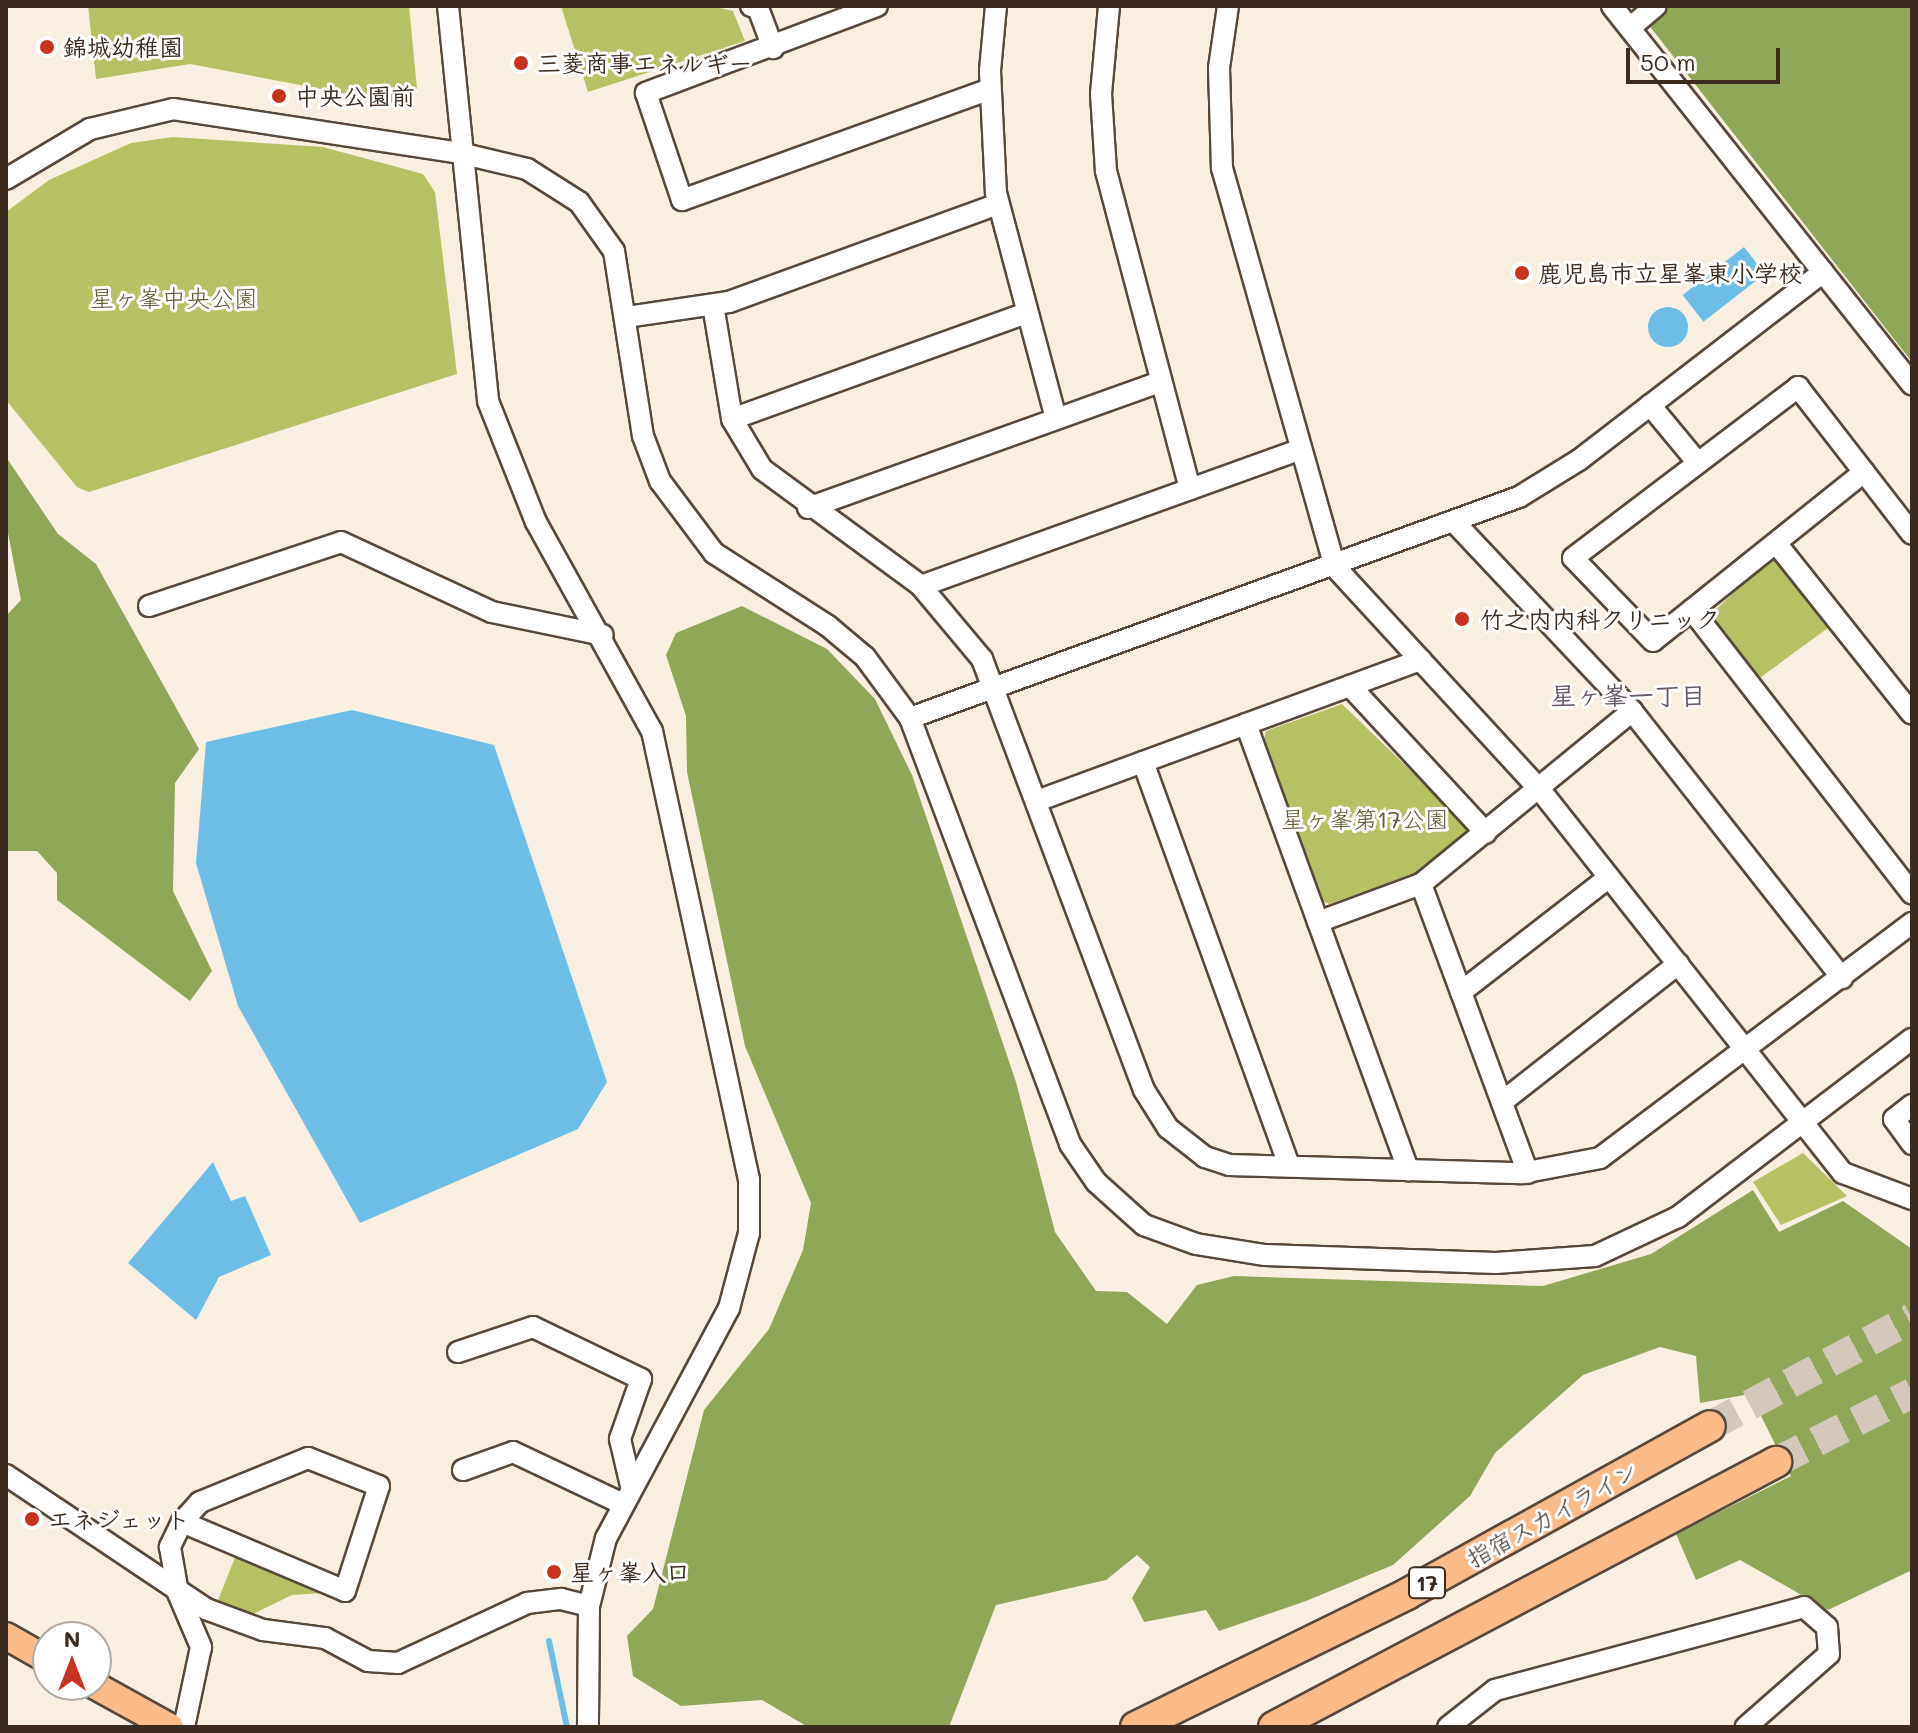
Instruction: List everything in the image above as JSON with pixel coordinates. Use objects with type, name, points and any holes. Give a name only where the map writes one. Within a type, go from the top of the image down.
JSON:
[{"type":"highway","name":"指宿スカイライン","points":[[1136,1727],[1407,1594],[1710,1426]]},
{"type":"highway","name":"17","points":[[1274,1727],[1776,1462]]},
{"type":"main road","points":[[6,1636],[32,1651]]},
{"type":"main road","points":[[112,1695],[170,1727]]},
{"type":"street","points":[[448,6],[460,153],[488,401],[536,522],[641,705],[664,769],[749,1179],[749,1233],[729,1308],[626,1495],[589,1606],[588,1727]]},
{"type":"street","points":[[751,6],[758,8],[773,48]]},
{"type":"street","points":[[877,6],[773,48],[646,93],[682,200],[990,89]]},
{"type":"street","points":[[996,6],[990,89],[998,204],[1023,314],[1056,418]]},
{"type":"street","points":[[1109,6],[1101,94],[1106,171],[1190,489]]},
{"type":"street","points":[[1228,6],[1219,68],[1222,168],[1335,567],[1541,791],[1843,1173],[1912,1199]]},
{"type":"street","points":[[1612,6],[1632,26],[1912,385]]},
{"type":"street","points":[[1632,26],[1656,6]]},
{"type":"street","points":[[6,179],[90,129],[173,109],[460,153],[527,169],[579,202],[614,251],[627,317],[643,436],[681,518],[724,561],[865,657],[910,718],[1070,1144],[1096,1182],[1144,1225],[1196,1244],[1265,1255],[1496,1263],[1595,1256],[1678,1217],[1912,1039]]},
{"type":"street","points":[[627,317],[713,305],[998,204]]},
{"type":"street","points":[[910,718],[1455,523],[1555,476],[1823,272]]},
{"type":"street","points":[[713,305],[732,419],[762,469],[808,508],[921,586],[965,635],[996,687],[1157,1114],[1205,1157],[1289,1166],[1528,1173],[1600,1158],[1748,1052],[1912,923]]},
{"type":"street","points":[[732,419],[1023,314]]},
{"type":"street","points":[[808,508],[1160,382]]},
{"type":"street","points":[[1864,472],[1653,641],[1573,558],[1798,387],[1864,472],[1912,534]]},
{"type":"street","points":[[1650,405],[1698,463]]},
{"type":"street","points":[[921,586],[1301,449]]},
{"type":"street","points":[[1455,523],[1632,711],[1842,978]]},
{"type":"street","points":[[149,606],[341,542],[492,612],[603,635]]},
{"type":"street","points":[[1776,543],[1912,714]]},
{"type":"street","points":[[1692,610],[1912,894]]},
{"type":"street","points":[[1037,801],[1421,660]]},
{"type":"street","points":[[1350,686],[1486,833]]},
{"type":"street","points":[[1318,922],[1421,884],[1541,791],[1632,711]]},
{"type":"street","points":[[1246,724],[1408,1170]]},
{"type":"street","points":[[1143,762],[1289,1166]]},
{"type":"street","points":[[1461,992],[1609,877]]},
{"type":"street","points":[[1421,884],[1528,1173]]},
{"type":"street","points":[[1502,1102],[1678,964]]},
{"type":"street","points":[[1912,1105],[1894,1119],[1912,1144]]},
{"type":"street","points":[[458,1352],[533,1327],[641,1379],[620,1439],[626,1495]]},
{"type":"street","points":[[463,1470],[513,1452],[626,1495]]},
{"type":"street","points":[[182,1522],[345,1591],[379,1486],[308,1458],[200,1502],[182,1522],[170,1547],[178,1593],[201,1647],[184,1727]]},
{"type":"street","points":[[6,1475],[178,1593],[263,1630],[299,1630],[368,1661],[398,1663],[527,1603],[561,1599],[589,1606]]},
{"type":"street","points":[[1448,1727],[1495,1690],[1804,1607],[1827,1627],[1829,1654],[1746,1727]]},
{"type":"green space","points":[[88,6],[409,6],[417,89],[410,101],[395,103],[190,64],[96,79]]},
{"type":"green space","points":[[561,6],[711,6],[733,11],[745,41],[588,92]]},
{"type":"green space","points":[[1663,6],[1912,6],[1912,362],[1648,24]]},
{"type":"green space","name":"星ヶ峯中央公園","points":[[173,137],[323,147],[423,174],[435,192],[457,374],[89,492],[77,487],[6,400],[6,212],[49,180],[131,143]]},
{"type":"green space","points":[[6,457],[58,534],[96,564],[199,749],[175,783],[173,891],[212,971],[190,1001],[57,900],[57,873],[37,851],[6,851],[6,616],[21,600],[6,523]]},
{"type":"green space","points":[[1768,560],[1780,560],[1832,625],[1757,680],[1709,616]]},
{"type":"green space","points":[[742,606],[827,649],[875,699],[912,775],[1016,1082],[1055,1232],[1096,1291],[1127,1292],[1167,1324],[1197,1285],[1234,1276],[1543,1286],[1651,1254],[1753,1190],[1779,1232],[1843,1201],[1912,1249],[1912,1570],[1828,1610],[1740,1560],[1696,1580],[1676,1534],[1791,1476],[1750,1394],[1700,1403],[1696,1356],[1660,1347],[1583,1375],[1495,1453],[1470,1496],[1393,1565],[1306,1601],[1219,1631],[1206,1610],[1144,1622],[1132,1598],[1150,1567],[1137,1555],[1106,1580],[996,1605],[949,1727],[808,1727],[762,1700],[681,1706],[633,1676],[627,1636],[653,1609],[704,1410],[769,1329],[803,1250],[811,1203],[745,1046],[687,772],[686,716],[666,655],[676,633]]},
{"type":"green space","name":"星ヶ峯第17公園","points":[[1342,704],[1467,825],[1466,836],[1416,873],[1329,904],[1321,900],[1264,739],[1266,731]]},
{"type":"green space","points":[[1803,1153],[1847,1196],[1781,1225],[1753,1182]]},
{"type":"green space","points":[[236,1555],[324,1593],[292,1595],[251,1615],[216,1605]]},
{"type":"water","points":[[1744,247],[1765,274],[1703,322],[1683,295]]},
{"type":"water","points":[[1668,307],[1682,313],[1688,327],[1682,341],[1668,347],[1654,341],[1648,327],[1654,313]]},
{"type":"water","points":[[352,710],[494,745],[607,1082],[578,1129],[360,1223],[238,1006],[196,863],[206,742]]},
{"type":"water","points":[[213,1162],[231,1201],[245,1196],[271,1255],[219,1277],[196,1320],[128,1263]]},
{"type":"waterway","points":[[549,1641],[567,1727]]},
{"type":"tunnel","points":[[1710,1426],[1912,1318]]},
{"type":"tunnel","points":[[1776,1462],[1912,1393]]},
{"type":"place","name":"錦城幼稚園","points":[[47,47]]},
{"type":"place","name":"三菱商事エネルギー","points":[[521,63]]},
{"type":"place","name":"中央公園前","points":[[279,96]]},
{"type":"place","name":"鹿児島市立星峯東小学校","points":[[1522,273]]},
{"type":"place","name":"竹之内内科クリニック","points":[[1462,619]]},
{"type":"place","name":"エネジェット","points":[[32,1519]]},
{"type":"place","name":"星ヶ峯入口","points":[[554,1572]]},
{"type":"district","name":"星ヶ峯一丁目","points":[[1628,696]]}]
